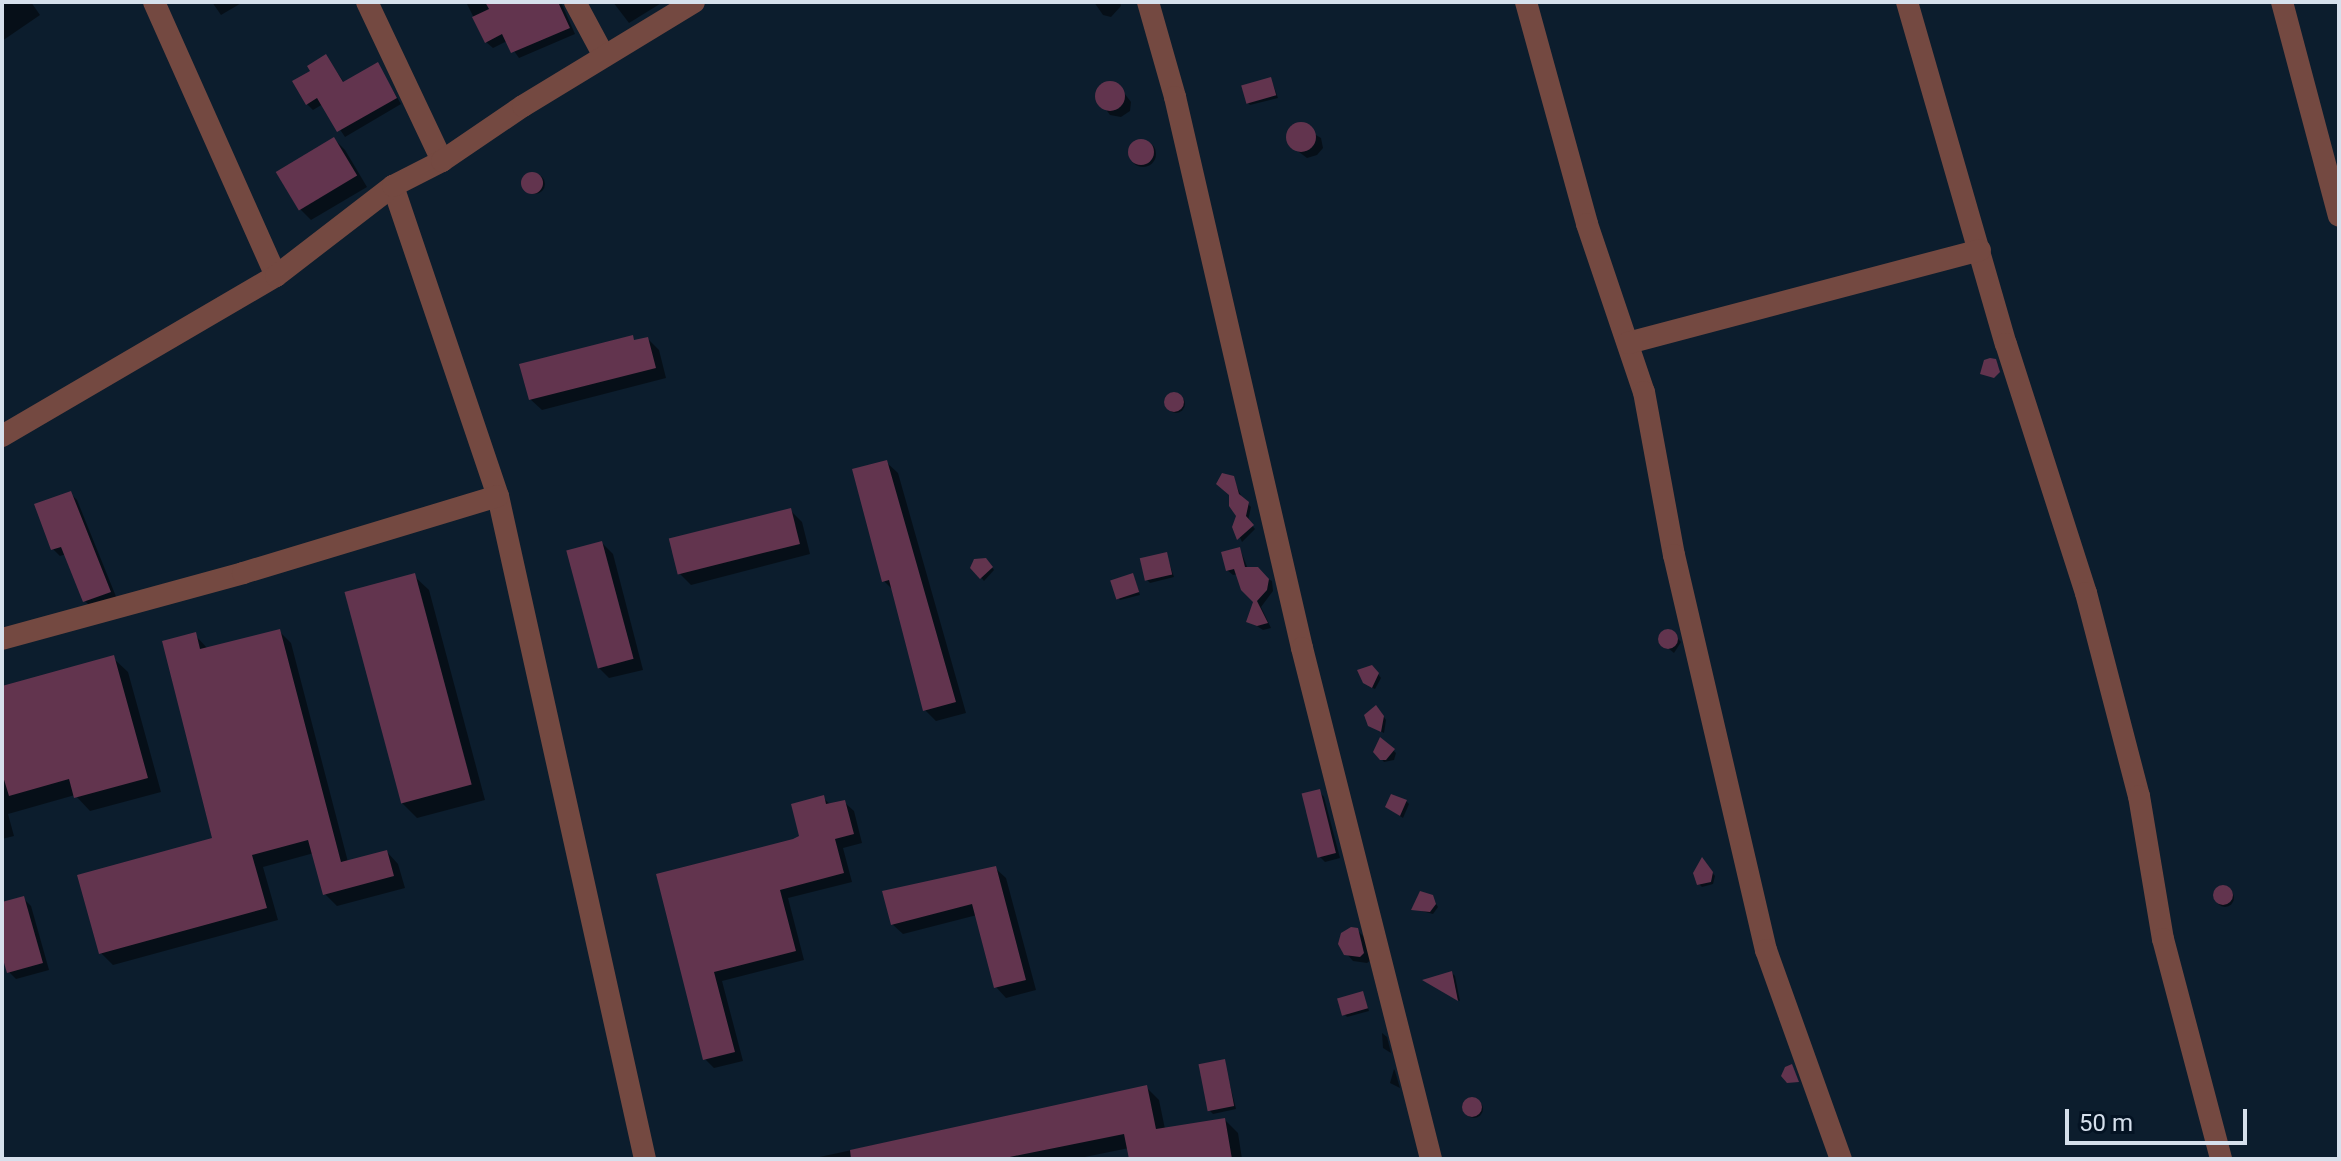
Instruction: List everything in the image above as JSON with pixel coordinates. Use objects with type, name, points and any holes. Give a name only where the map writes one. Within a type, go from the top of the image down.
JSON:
[{"type":"street","points":[[154,2],[276,276]]},
{"type":"street","points":[[367,2],[442,161]]},
{"type":"street","points":[[575,2],[604,56]]},
{"type":"street","points":[[2,436],[276,276],[393,186],[442,161],[694,2]]},
{"type":"street","points":[[1148,2],[1241,376],[1302,648],[1431,1159]]},
{"type":"street","points":[[1526,2],[1587,224],[1644,392],[1674,555],[1762,937],[1841,1159]]},
{"type":"street","points":[[1907,2],[2086,593],[2139,796],[2163,939],[2221,1159]]},
{"type":"street","points":[[2282,2],[2339,216]]},
{"type":"street","points":[[393,186],[498,496],[645,1159]]},
{"type":"street","points":[[1628,343],[1980,250]]},
{"type":"street","points":[[2,639],[243,573],[498,496]]},
{"type":"building","points":[[485,2],[558,2],[570,28],[511,53],[502,34],[485,43],[472,17],[489,9]]},
{"type":"building","points":[[326,54],[343,82],[378,62],[397,98],[337,132],[317,98],[306,105],[292,81],[310,71],[307,66]]},
{"type":"building","points":[[1271,77],[1276,95],[1246,104],[1241,86]]},
{"type":"building","points":[[1110,81],[1121,85],[1125,96],[1121,107],[1110,111],[1099,107],[1095,96],[1099,85]]},
{"type":"building","points":[[1301,122],[1312,126],[1316,137],[1312,148],[1301,152],[1290,148],[1286,137],[1290,126]]},
{"type":"building","points":[[334,137],[357,176],[299,211],[276,172]]},
{"type":"building","points":[[1141,139],[1150,143],[1154,152],[1150,161],[1141,165],[1132,161],[1128,152],[1132,143]]},
{"type":"building","points":[[532,172],[540,175],[543,183],[540,191],[532,194],[524,191],[521,183],[524,175]]},
{"type":"building","points":[[633,335],[634,340],[648,337],[656,368],[529,400],[519,364]]},
{"type":"building","points":[[1996,359],[2000,372],[1994,378],[1980,374],[1984,360]]},
{"type":"building","points":[[1174,392],[1181,395],[1184,402],[1181,409],[1174,412],[1167,409],[1164,402],[1167,395]]},
{"type":"building","points":[[887,460],[956,702],[923,711],[889,580],[882,582],[852,469]]},
{"type":"building","points":[[1222,473],[1234,476],[1239,494],[1249,502],[1246,516],[1254,525],[1237,540],[1232,527],[1236,516],[1229,506],[1229,495],[1216,484]]},
{"type":"building","points":[[71,491],[111,592],[83,602],[61,547],[51,550],[34,504]]},
{"type":"building","points":[[791,508],[800,544],[678,574],[669,538]]},
{"type":"building","points":[[602,541],[634,659],[598,668],[566,551]]},
{"type":"building","points":[[1240,547],[1245,567],[1258,567],[1269,579],[1267,590],[1257,601],[1268,623],[1257,626],[1246,622],[1253,602],[1241,590],[1234,569],[1226,571],[1221,552]]},
{"type":"building","points":[[1167,552],[1172,574],[1145,581],[1140,558]]},
{"type":"building","points":[[986,558],[993,567],[980,579],[970,568],[974,559]]},
{"type":"building","points":[[415,573],[472,785],[401,803],[344,592]]},
{"type":"building","points":[[1133,573],[1139,592],[1116,599],[1110,580]]},
{"type":"building","points":[[280,629],[341,862],[387,850],[394,876],[323,895],[308,840],[252,855],[267,908],[99,954],[77,875],[212,838],[162,641],[196,632],[200,649]]},
{"type":"building","points":[[1668,629],[1675,632],[1678,639],[1675,646],[1668,649],[1661,646],[1658,639],[1661,632]]},
{"type":"building","points":[[114,655],[148,778],[74,798],[69,779],[9,796],[2,773],[2,686]]},
{"type":"building","points":[[1372,665],[1379,673],[1372,688],[1363,683],[1357,670]]},
{"type":"building","points":[[1376,705],[1384,716],[1381,732],[1368,726],[1364,715]]},
{"type":"building","points":[[1380,737],[1395,749],[1386,760],[1380,760],[1373,752]]},
{"type":"building","points":[[1320,789],[1336,853],[1318,858],[1302,794]]},
{"type":"building","points":[[1391,794],[1407,800],[1400,816],[1385,807]]},
{"type":"building","points":[[824,795],[826,804],[845,800],[854,834],[835,839],[844,873],[780,890],[796,951],[714,972],[735,1052],[703,1060],[656,874],[793,839],[799,836],[791,804]]},
{"type":"building","points":[[1702,857],[1713,872],[1711,882],[1697,885],[1693,873]]},
{"type":"building","points":[[996,866],[1026,980],[994,988],[972,904],[891,925],[882,891]]},
{"type":"building","points":[[2223,885],[2230,888],[2233,895],[2230,902],[2223,905],[2216,902],[2213,895],[2216,888]]},
{"type":"building","points":[[1420,891],[1433,895],[1436,904],[1430,912],[1411,910]]},
{"type":"building","points":[[24,896],[43,963],[7,973],[2,956],[2,902]]},
{"type":"building","points":[[1351,927],[1358,928],[1364,953],[1360,957],[1344,955],[1338,944],[1341,933]]},
{"type":"building","points":[[1452,971],[1458,1001],[1422,980]]},
{"type":"building","points":[[1363,991],[1368,1008],[1342,1016],[1337,998]]},
{"type":"building","points":[[1225,1059],[1234,1106],[1208,1111],[1198,1064]]},
{"type":"building","points":[[1792,1064],[1799,1082],[1787,1083],[1781,1076],[1785,1067]]},
{"type":"building","points":[[1147,1085],[1156,1129],[1225,1118],[1232,1159],[1129,1159],[1124,1134],[1000,1159],[851,1159],[850,1150]]},
{"type":"building","points":[[1472,1097],[1479,1100],[1482,1107],[1479,1114],[1472,1117],[1465,1114],[1462,1107],[1465,1100]]}]
